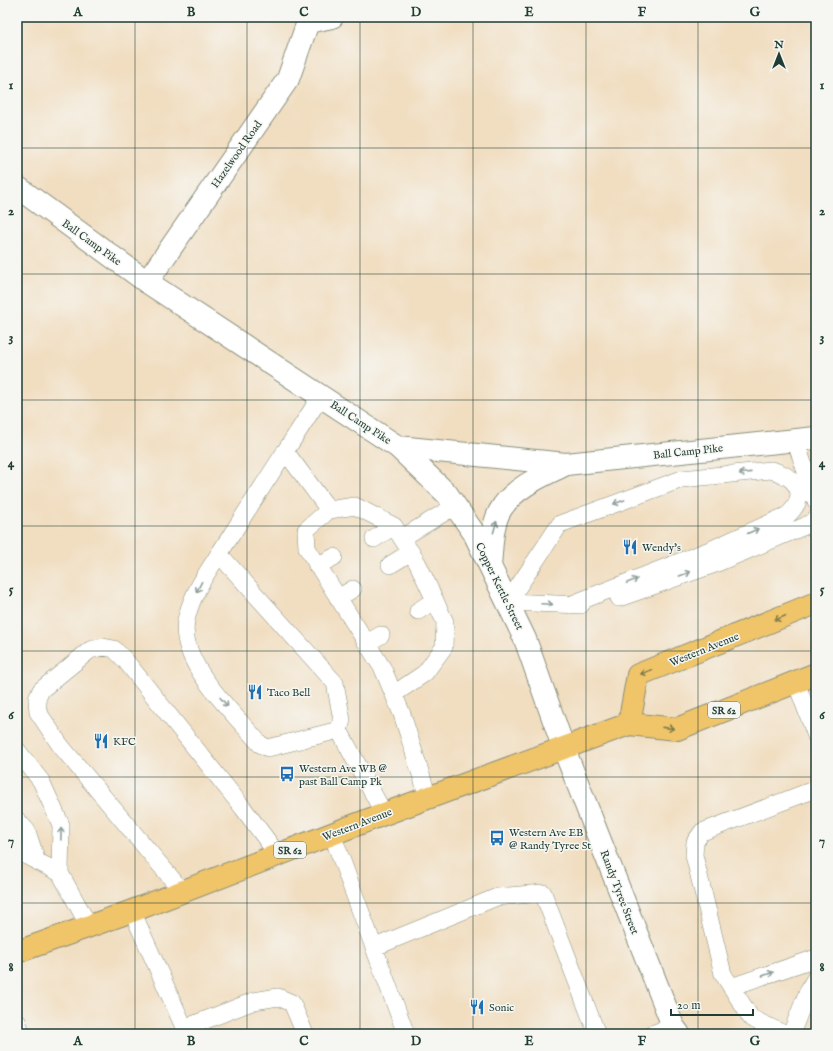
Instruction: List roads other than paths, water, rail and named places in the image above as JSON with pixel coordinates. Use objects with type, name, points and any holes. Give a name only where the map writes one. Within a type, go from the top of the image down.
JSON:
[{"type":"main road","name":"Western Avenue","points":[[629,724],[638,675],[816,603]]},
{"type":"main road","name":"Western Avenue","points":[[17,952],[132,911],[428,797],[629,724],[677,729],[806,678]]},
{"type":"street","points":[[308,19],[332,17]]},
{"type":"street","name":"Hazelwood Road","points":[[146,282],[288,79],[308,19]]},
{"type":"street","name":"Ball Camp Pike","points":[[17,187],[146,282],[398,447],[566,464],[806,439]]},
{"type":"street","name":"Copper Kettle Street","points":[[398,447],[447,494],[474,533],[525,639],[564,748]]},
{"type":"street","points":[[490,566],[494,531],[502,507],[518,490],[566,464]]},
{"type":"street","name":"Randy Tyree Street","points":[[564,748],[676,1030]]},
{"type":"lane","points":[[321,396],[198,587],[186,617],[186,645],[201,676],[260,744],[268,748],[339,730]]},
{"type":"lane","points":[[806,439],[816,501]]},
{"type":"lane","points":[[285,451],[329,510]]},
{"type":"lane","points":[[508,602],[560,524],[682,480],[772,470],[786,474],[796,484],[800,495],[797,506],[788,514],[710,550],[570,605]]},
{"type":"lane","points":[[394,694],[425,673],[444,648],[446,622],[402,539],[355,506],[329,510],[306,530],[307,548],[338,598],[374,639],[383,669],[402,714],[428,797]]},
{"type":"lane","points":[[374,539],[402,539],[456,506]]},
{"type":"lane","points":[[508,602],[570,605],[601,604],[715,564],[798,529],[814,521],[816,518]]},
{"type":"lane","points":[[390,565],[402,539]]},
{"type":"lane","points":[[219,554],[335,683],[342,720],[339,730],[384,814]]},
{"type":"lane","points":[[318,566],[334,557]]},
{"type":"lane","points":[[338,598],[353,589]]},
{"type":"lane","points":[[418,611],[435,600]]},
{"type":"lane","points":[[182,891],[60,745],[38,712],[37,699],[41,690],[90,650],[103,647],[114,649],[125,660],[243,808],[278,855]]},
{"type":"lane","points":[[806,678],[816,736]]},
{"type":"lane","points":[[17,750],[41,781],[61,825],[60,873],[89,926]]},
{"type":"lane","points":[[784,1034],[752,1018],[723,974],[694,855],[695,842],[702,832],[816,789]]},
{"type":"lane","points":[[17,820],[27,831],[37,862]]},
{"type":"lane","points":[[332,834],[406,1034]]},
{"type":"lane","points":[[17,851],[60,873]]},
{"type":"lane","points":[[375,947],[497,897],[543,893],[597,1034]]},
{"type":"lane","points":[[132,911],[186,1031],[254,1001],[278,997],[292,1003],[304,1034]]},
{"type":"lane","points":[[731,987],[816,958]]},
{"type":"lane","points":[[791,1034],[808,991],[816,977]]},
{"type":"lane","points":[[17,1021],[22,1034]]},
{"type":"lane","points":[[652,1034],[676,1030]]},
{"type":"place","name":"Wendy's","points":[[630,547]]},
{"type":"place","name":"Taco Bell","points":[[255,692]]},
{"type":"place","name":"KFC","points":[[101,741]]},
{"type":"place","name":"Western Ave WB @ past Ball Camp Pk","points":[[287,774]]},
{"type":"place","name":"Western Ave EB @ Randy Tyree St","points":[[497,838]]},
{"type":"place","name":"Sonic","points":[[477,1007]]}]
